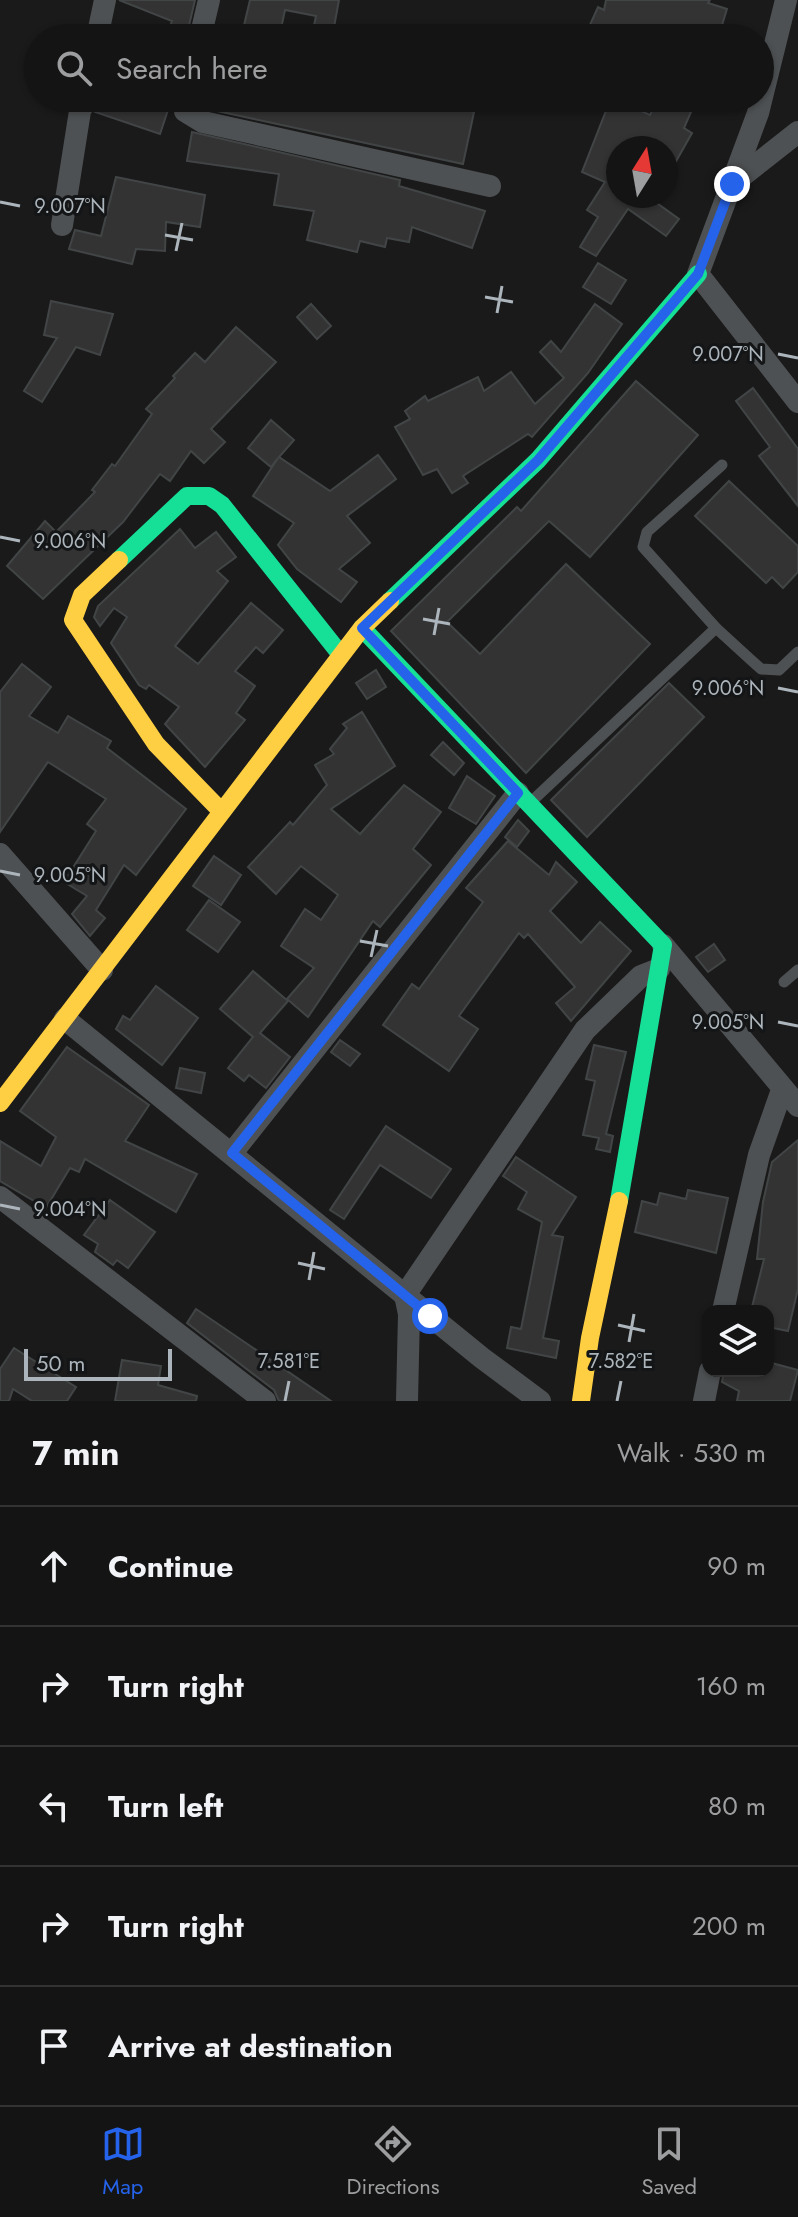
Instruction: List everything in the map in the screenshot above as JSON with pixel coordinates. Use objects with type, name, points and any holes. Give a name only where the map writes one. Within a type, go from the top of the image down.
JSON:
[{"type":"street","points":[[100,24],[105,0]]},
{"type":"street","points":[[203,24],[209,0]]},
{"type":"street","points":[[774,48],[786,0]]},
{"type":"street","points":[[62,225],[80,112]]},
{"type":"street","points":[[187,112],[203,122],[490,186]]},
{"type":"street","points":[[0,1103],[362,628],[538,460],[698,274],[758,112]]},
{"type":"street","points":[[732,184],[798,132]]},
{"type":"street","points":[[698,274],[794,390]]},
{"type":"street","points":[[221,811],[156,744],[73,620],[82,595],[187,496],[209,496],[222,505],[341,655]]},
{"type":"street","points":[[362,628],[663,945],[790,1098],[759,1155],[724,1305]]},
{"type":"street","points":[[232,1153],[524,799]]},
{"type":"street","points":[[0,854],[102,970]]},
{"type":"street","points":[[581,1401],[590,1338],[629,1155],[663,945]]},
{"type":"street","points":[[407,1401],[409,1314],[405,1295],[585,1030],[641,976],[659,969]]},
{"type":"street","points":[[65,1019],[540,1401]]},
{"type":"street","points":[[0,1197],[265,1401]]},
{"type":"street","points":[[704,1401],[709,1377]]},
{"type":"lane","points":[[722,465],[642,540],[647,553],[716,628],[761,669],[779,670],[798,652]]},
{"type":"lane","points":[[524,799],[716,628]]},
{"type":"lane","points":[[784,982],[798,970]]},
{"type":"building","points":[[119,0],[195,0],[189,24],[171,24],[172,21]]},
{"type":"building","points":[[250,0],[339,0],[335,24],[314,24],[316,16],[285,10],[282,24],[244,24]]},
{"type":"building","points":[[606,0],[710,0],[708,3],[727,9],[722,24],[590,24],[598,7],[604,10]]},
{"type":"building","points":[[95,112],[167,112],[160,134]]},
{"type":"building","points":[[222,112],[474,112],[463,164]]},
{"type":"building","points":[[606,112],[643,112],[650,115],[651,112],[691,112],[684,128],[692,133],[678,158],[678,136],[606,136],[606,208],[664,208],[679,219],[666,236],[628,209],[596,256],[580,247],[598,217],[587,210],[605,182],[582,172]]},
{"type":"building","points":[[192,132],[400,180],[399,186],[485,211],[472,248],[412,227],[409,242],[387,238],[385,247],[360,241],[357,252],[307,240],[314,211],[274,205],[279,174],[187,161]]},
{"type":"building","points":[[116,177],[205,195],[200,227],[166,222],[165,251],[136,249],[132,264],[69,249],[75,230],[101,236]]},
{"type":"building","points":[[598,263],[626,280],[611,304],[583,287]]},
{"type":"building","points":[[51,301],[113,314],[100,355],[76,347],[42,402],[24,391],[57,338],[44,335]]},
{"type":"building","points":[[311,304],[331,326],[317,339],[297,317]]},
{"type":"building","points":[[595,304],[622,324],[588,373],[532,437],[528,434],[463,476],[468,483],[452,493],[437,469],[423,475],[395,427],[410,419],[405,411],[425,396],[428,401],[478,377],[484,391],[511,372],[535,404],[564,378],[540,352],[551,341],[561,352]]},
{"type":"building","points":[[236,327],[276,362],[211,429],[225,442],[204,463],[191,451],[170,481],[160,474],[123,522],[43,599],[7,566],[45,521],[56,532],[95,492],[92,490],[112,464],[115,466],[152,414],[146,409],[175,378],[173,376],[195,353],[205,362]]},
{"type":"building","points":[[636,381],[698,435],[590,557],[549,521],[447,622],[480,654],[566,564],[650,644],[526,773],[391,631],[517,507],[521,511]]},
{"type":"building","points":[[753,388],[798,449],[798,506],[759,456],[770,447],[736,401]]},
{"type":"building","points":[[271,420],[294,440],[279,457],[330,491],[378,455],[396,479],[347,516],[370,543],[339,569],[357,582],[341,602],[297,569],[278,545],[294,523],[253,496],[278,458],[271,467],[248,448]]},
{"type":"building","points":[[729,481],[798,546],[798,572],[783,588],[772,577],[766,583],[695,516]]},
{"type":"building","points":[[180,529],[195,548],[216,532],[236,557],[217,571],[228,581],[175,646],[198,664],[251,603],[283,630],[263,653],[256,647],[235,671],[255,686],[236,713],[245,720],[205,767],[165,724],[179,707],[149,685],[146,689],[139,685],[111,643],[127,617],[114,608],[100,626],[94,617],[98,606]]},
{"type":"building","points":[[22,664],[51,687],[29,716],[58,733],[68,716],[111,741],[107,748],[186,809],[136,875],[124,865],[96,910],[105,918],[90,936],[72,914],[87,896],[64,882],[96,831],[87,824],[106,799],[48,762],[0,832],[0,692]]},
{"type":"building","points":[[376,670],[386,687],[367,699],[356,683]]},
{"type":"building","points":[[669,683],[704,717],[587,837],[551,800]]},
{"type":"building","points":[[362,712],[395,766],[331,809],[360,834],[404,785],[441,812],[413,849],[431,865],[380,927],[373,921],[308,1017],[287,999],[314,968],[281,946],[305,909],[321,920],[338,895],[301,866],[276,894],[248,867],[290,822],[293,825],[327,785],[315,765],[334,754],[330,749],[347,728],[343,724]]},
{"type":"building","points":[[443,742],[464,763],[454,775],[431,755]]},
{"type":"building","points":[[467,776],[495,796],[476,824],[449,808]]},
{"type":"building","points":[[518,820],[529,831],[517,847],[505,837]]},
{"type":"building","points":[[508,841],[549,875],[556,862],[577,882],[550,911],[581,943],[600,922],[631,951],[571,1021],[556,1003],[575,987],[528,934],[524,938],[519,933],[459,1016],[478,1029],[449,1071],[383,1025],[412,984],[419,989],[483,902],[466,888]]},
{"type":"building","points":[[214,856],[241,875],[221,905],[193,886]]},
{"type":"building","points":[[209,900],[240,922],[218,952],[187,930]]},
{"type":"building","points":[[714,944],[725,960],[708,972],[696,957]]},
{"type":"building","points":[[253,971],[288,1001],[260,1033],[290,1057],[266,1088],[249,1075],[244,1081],[228,1068],[253,1037],[220,1009]]},
{"type":"building","points":[[156,986],[198,1018],[162,1065],[116,1029],[123,1016],[130,1020]]},
{"type":"building","points":[[340,1040],[360,1054],[350,1066],[331,1052]]},
{"type":"building","points":[[594,1045],[626,1052],[606,1134],[613,1136],[610,1152],[596,1149],[599,1138],[583,1135],[595,1081],[586,1079]]},
{"type":"building","points":[[67,1047],[149,1105],[125,1141],[197,1174],[176,1212],[85,1159],[79,1172],[70,1168],[46,1208],[0,1181],[0,1141],[41,1166],[56,1137],[20,1111]]},
{"type":"building","points":[[180,1068],[205,1073],[201,1093],[176,1088]]},
{"type":"building","points":[[386,1126],[451,1169],[431,1198],[380,1165],[344,1219],[330,1210]]},
{"type":"building","points":[[798,1140],[798,1289],[788,1331],[774,1328],[774,1305],[752,1305],[764,1259],[757,1259],[763,1202],[772,1162]]},
{"type":"building","points":[[516,1157],[576,1197],[552,1235],[563,1237],[543,1338],[559,1341],[556,1358],[507,1348],[511,1327],[521,1329],[542,1222],[518,1209],[527,1192],[503,1176]]},
{"type":"building","points":[[688,1190],[728,1198],[716,1253],[635,1232],[642,1201],[657,1205],[660,1193],[686,1199]]},
{"type":"building","points":[[110,1200],[155,1232],[128,1268],[117,1260],[113,1265],[95,1252],[98,1244],[84,1235]]},
{"type":"building","points":[[196,1309],[331,1401],[279,1401],[274,1390],[187,1323]]},
{"type":"building","points":[[14,1348],[76,1387],[67,1401],[32,1401],[13,1389],[9,1401],[0,1401],[0,1369]]},
{"type":"building","points":[[122,1360],[161,1366],[158,1385],[197,1396],[196,1401],[115,1401]]},
{"type":"building","points":[[774,1364],[798,1370],[790,1401],[737,1401],[739,1391],[722,1382],[723,1377],[774,1377]]},
{"type":"traffic: fast","points":[[390,601],[538,460],[698,274]]},
{"type":"traffic: fast","points":[[119,560],[187,496],[209,496],[222,505],[341,655]]},
{"type":"traffic: fast","points":[[362,628],[663,945],[619,1201]]},
{"type":"traffic: slow","points":[[119,560],[82,595],[73,620],[156,744],[221,811]]},
{"type":"traffic: slow","points":[[0,1103],[362,628],[390,601]]},
{"type":"traffic: slow","points":[[581,1401],[590,1338],[619,1201]]},
{"type":"route","points":[[430,1316],[232,1153],[518,793],[362,628],[538,460],[698,274],[732,184]]}]
